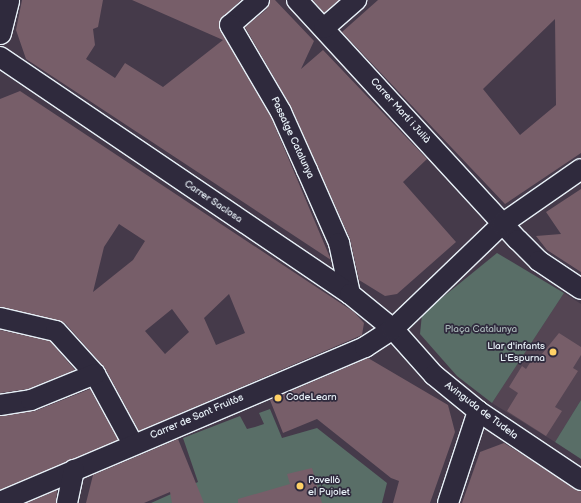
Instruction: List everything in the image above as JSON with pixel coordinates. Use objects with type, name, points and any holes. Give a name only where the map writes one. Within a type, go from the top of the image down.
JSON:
[{"type":"street","points":[[0,33],[8,0]]},
{"type":"street","name":"Passatge Catalunya","points":[[259,0],[230,25],[281,112],[307,170],[339,244],[350,294]]},
{"type":"street","name":"Carrer Martí i Julià","points":[[297,0],[502,224],[539,261],[581,288]]},
{"type":"street","points":[[324,28],[356,0]]},
{"type":"street","name":"Carrer Saclosa","points":[[0,57],[350,294],[393,328]]},
{"type":"street","points":[[393,328],[502,224],[581,169]]},
{"type":"street","points":[[0,318],[56,331],[95,374],[133,444]]},
{"type":"street","name":"Avinguda de Tudela","points":[[393,328],[434,375],[478,411],[581,480]]},
{"type":"street","name":"Carrer de Sant Fruitós","points":[[0,502],[133,444],[365,347],[393,328]]},
{"type":"street","points":[[0,406],[31,400],[95,374]]},
{"type":"street","points":[[448,503],[478,411]]},
{"type":"street","points":[[67,503],[74,470]]},
{"type":"shaded area","name":"Llar d'infants L'Espurna","points":[[564,293],[581,304],[581,400],[555,442],[492,403]]},
{"type":"green space","name":"Plaça Catalunya","points":[[497,253],[564,293],[492,403],[457,376],[420,334],[422,314]]},
{"type":"green space","points":[[581,400],[581,459],[555,442]]},
{"type":"green space","points":[[270,409],[282,438],[317,428],[387,483],[382,503],[151,503],[198,482],[183,438],[240,416],[247,429],[264,424],[259,413]]},
{"type":"building","points":[[22,0],[103,0],[98,27],[93,29],[95,45],[86,59],[115,78],[125,63],[163,87],[223,40],[132,0],[241,0],[220,20],[220,30],[271,117],[331,260],[26,59],[16,30]]},
{"type":"building","points":[[270,0],[275,0],[314,41],[301,69],[323,50],[427,159],[403,182],[456,242],[397,294],[385,296],[359,280],[350,239],[291,107],[245,27],[267,9]]},
{"type":"building","points":[[313,0],[339,0],[324,13]]},
{"type":"building","points":[[378,0],[581,0],[581,153],[505,204],[342,32]],"holes":[[[555,19],[556,105],[520,135],[483,89]]]},
{"type":"building","points":[[20,91],[354,312],[364,323],[362,335],[139,431],[105,368],[65,323],[0,307],[0,99]],"holes":[[[119,224],[145,241],[133,260],[93,292],[104,247]],[[229,294],[245,333],[216,345],[204,318]],[[172,309],[189,332],[165,354],[145,331]]]},
{"type":"building","points":[[581,189],[581,272],[547,250],[536,236],[561,234],[546,212]]},
{"type":"building","points":[[0,330],[50,341],[75,370],[28,389],[0,393]]},
{"type":"building","points":[[559,333],[581,347],[581,355],[573,368],[578,371],[555,407],[562,411],[546,436],[507,411],[518,393],[509,387],[522,366],[526,369],[533,358],[537,360]]},
{"type":"building","points":[[368,358],[448,405],[455,432],[430,503],[393,503],[399,481],[391,478],[317,419],[283,433],[270,400]]},
{"type":"building","points":[[90,389],[118,440],[0,490],[0,416],[35,411]]},
{"type":"building","points":[[178,439],[204,503],[172,503],[170,492],[144,503],[86,503],[93,475]]},
{"type":"building","points":[[504,443],[581,491],[581,503],[462,503],[480,452]]},
{"type":"building","name":"Pavelló el Pujolet","points":[[312,468],[322,503],[238,503],[238,499],[290,484],[287,474]]},
{"type":"building","points":[[57,490],[56,503],[27,503]]},
{"type":"place","name":"Llar d'infants L'Espurna","points":[[553,352]]},
{"type":"place","name":"CodeLearn","points":[[278,398]]},
{"type":"place","name":"Pavelló el Pujolet","points":[[300,486]]}]
